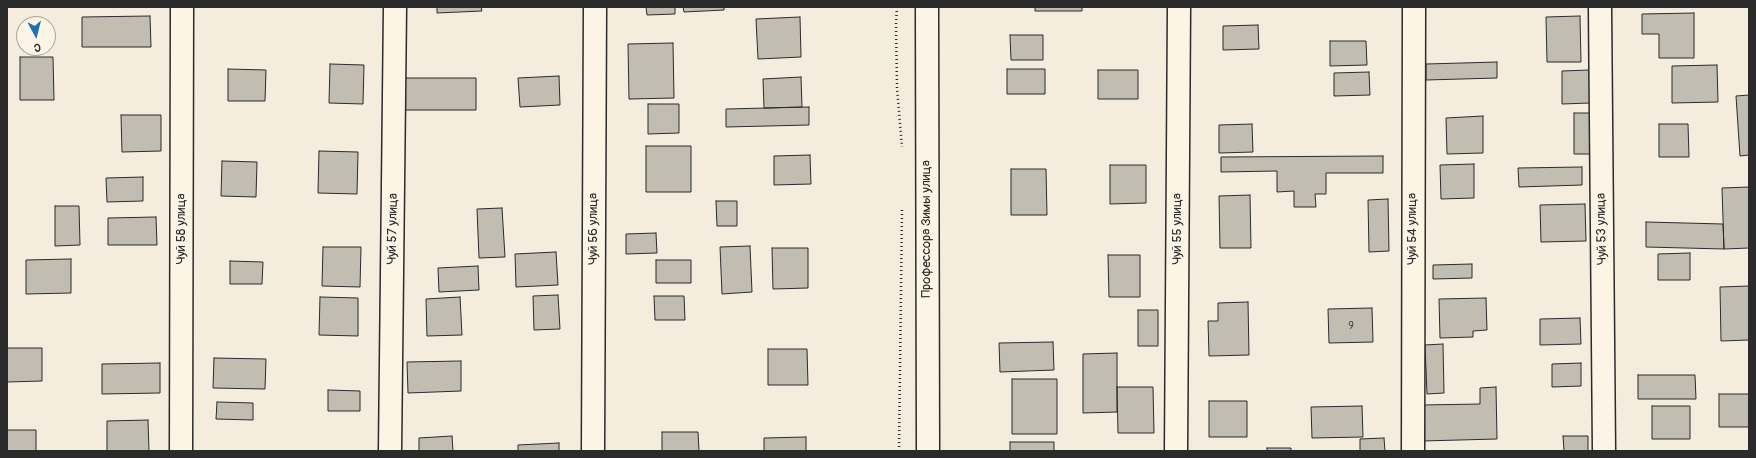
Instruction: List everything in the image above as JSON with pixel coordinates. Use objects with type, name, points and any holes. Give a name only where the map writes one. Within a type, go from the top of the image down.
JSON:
[{"type":"street","name":"Чуй 58 улица","points":[[181,451],[182,7]]},
{"type":"street","name":"Чуй 57 улица","points":[[390,451],[395,7]]},
{"type":"street","name":"Чуй 56 улица","points":[[593,451],[595,7]]},
{"type":"street","name":"Профессора Зимы улица","points":[[927,7],[928,451]]},
{"type":"street","name":"Чуй 55 улица","points":[[1176,451],[1180,7]]},
{"type":"street","name":"Чуй 54 улица","points":[[1413,451],[1414,7]]},
{"type":"street","name":"Чуй 53 улица","points":[[1600,7],[1604,451]]},
{"type":"path","points":[[898,7],[896,23],[897,88],[902,154]]},
{"type":"path","points":[[899,451],[902,207]]},
{"type":"building","points":[[437,7],[481,7],[482,11],[437,13]]},
{"type":"building","points":[[646,7],[675,7],[675,14],[647,15]]},
{"type":"building","points":[[683,7],[724,7],[724,10],[684,12]]},
{"type":"building","points":[[1035,7],[1082,7],[1082,11],[1035,11]]},
{"type":"building","points":[[1694,13],[1694,58],[1659,58],[1659,34],[1642,34],[1642,14]]},
{"type":"building","points":[[150,16],[151,47],[82,47],[82,17]]},
{"type":"building","points":[[1580,16],[1581,62],[1547,62],[1546,17]]},
{"type":"building","points":[[800,17],[801,57],[758,59],[756,19]]},
{"type":"building","points":[[1258,25],[1259,49],[1223,50],[1223,26]]},
{"type":"building","points":[[1010,35],[1043,35],[1043,60],[1011,60]]},
{"type":"building","points":[[1330,41],[1366,41],[1367,65],[1330,66]]},
{"type":"building","points":[[673,43],[674,98],[629,99],[628,44]]},
{"type":"building","points":[[20,57],[53,57],[54,100],[20,100]]},
{"type":"building","points":[[1497,62],[1497,78],[1426,80],[1426,64]]},
{"type":"building","points":[[330,64],[364,65],[363,104],[329,103]]},
{"type":"building","points":[[1717,65],[1718,102],[1672,103],[1672,66]]},
{"type":"building","points":[[228,69],[266,70],[265,101],[228,101]]},
{"type":"building","points":[[1007,69],[1045,69],[1045,94],[1007,94]]},
{"type":"building","points":[[1098,70],[1138,70],[1138,99],[1098,99]]},
{"type":"building","points":[[1589,70],[1590,103],[1562,104],[1562,71]]},
{"type":"building","points":[[1369,72],[1370,95],[1334,96],[1334,73]]},
{"type":"building","points":[[559,76],[560,105],[520,107],[518,78]]},
{"type":"building","points":[[801,77],[802,107],[764,108],[763,79]]},
{"type":"building","points":[[401,78],[476,78],[476,110],[401,110]]},
{"type":"building","points":[[1749,95],[1749,155],[1740,156],[1736,96]]},
{"type":"building","points":[[648,104],[679,104],[679,133],[648,134]]},
{"type":"building","points":[[809,107],[809,125],[726,127],[726,109]]},
{"type":"building","points":[[1574,113],[1590,113],[1591,154],[1574,154]]},
{"type":"building","points":[[121,115],[161,115],[161,151],[122,152]]},
{"type":"building","points":[[1483,116],[1483,153],[1447,154],[1446,118]]},
{"type":"building","points":[[1252,124],[1253,152],[1219,153],[1219,125]]},
{"type":"building","points":[[1659,124],[1688,124],[1689,157],[1659,157]]},
{"type":"building","points":[[646,146],[691,146],[691,192],[646,192]]},
{"type":"building","points":[[319,151],[358,152],[357,194],[318,193]]},
{"type":"building","points":[[810,155],[811,184],[774,185],[774,156]]},
{"type":"building","points":[[1383,156],[1383,173],[1326,173],[1326,194],[1315,194],[1316,207],[1294,207],[1294,191],[1277,192],[1277,171],[1221,172],[1221,157]]},
{"type":"building","points":[[222,161],[257,162],[256,197],[221,196]]},
{"type":"building","points":[[1474,164],[1474,198],[1441,199],[1440,165]]},
{"type":"building","points":[[1110,165],[1146,165],[1146,203],[1110,204]]},
{"type":"building","points":[[1582,167],[1582,185],[1519,187],[1518,168]]},
{"type":"building","points":[[1011,169],[1046,169],[1047,215],[1011,215]]},
{"type":"building","points":[[143,177],[143,201],[107,202],[106,178]]},
{"type":"building","points":[[1749,187],[1749,248],[1724,249],[1722,188]]},
{"type":"building","points":[[1250,195],[1251,248],[1220,248],[1219,196]]},
{"type":"building","points":[[1388,199],[1389,251],[1369,252],[1368,200]]},
{"type":"building","points":[[716,201],[737,201],[737,226],[717,226]]},
{"type":"building","points":[[1585,204],[1586,241],[1541,242],[1540,205]]},
{"type":"building","points":[[55,206],[79,206],[80,245],[55,246]]},
{"type":"building","points":[[502,208],[505,257],[479,258],[477,209]]},
{"type":"building","points":[[156,217],[157,245],[108,245],[108,218]]},
{"type":"building","points":[[1646,222],[1723,224],[1724,249],[1646,247]]},
{"type":"building","points":[[656,233],[657,253],[626,254],[626,234]]},
{"type":"building","points":[[750,246],[752,292],[722,294],[720,247]]},
{"type":"building","points":[[323,247],[361,247],[360,287],[322,286]]},
{"type":"building","points":[[772,248],[808,248],[808,288],[773,289]]},
{"type":"building","points":[[556,252],[558,285],[516,287],[515,254]]},
{"type":"building","points":[[1690,253],[1690,280],[1658,280],[1658,254]]},
{"type":"building","points":[[1108,255],[1140,255],[1140,297],[1109,297]]},
{"type":"building","points":[[71,259],[71,293],[26,294],[26,260]]},
{"type":"building","points":[[656,260],[691,260],[691,283],[656,283]]},
{"type":"building","points":[[230,261],[263,262],[262,284],[230,284]]},
{"type":"building","points":[[1472,264],[1472,278],[1433,279],[1433,265]]},
{"type":"building","points":[[478,266],[479,290],[439,292],[438,268]]},
{"type":"building","points":[[1749,286],[1749,340],[1721,341],[1720,287]]},
{"type":"building","points":[[558,295],[560,329],[534,330],[533,296]]},
{"type":"building","points":[[654,296],[684,296],[685,320],[655,320]]},
{"type":"building","points":[[320,297],[358,298],[358,336],[319,335]]},
{"type":"building","points":[[460,297],[462,335],[427,336],[426,299]]},
{"type":"building","points":[[1486,298],[1487,330],[1473,331],[1473,337],[1440,338],[1439,299]]},
{"type":"building","points":[[1248,302],[1249,355],[1209,356],[1208,321],[1218,321],[1218,303]]},
{"type":"building","points":[[1372,308],[1373,342],[1329,343],[1328,309]]},
{"type":"building","points":[[1138,310],[1158,310],[1158,346],[1138,346]]},
{"type":"building","points":[[1580,318],[1581,344],[1540,345],[1540,319]]},
{"type":"building","points":[[1053,342],[1054,370],[1000,372],[999,343]]},
{"type":"building","points":[[1443,344],[1444,393],[1427,394],[1425,345]]},
{"type":"building","points":[[7,348],[42,348],[42,381],[7,382]]},
{"type":"building","points":[[768,349],[807,349],[808,385],[768,385]]},
{"type":"building","points":[[1117,353],[1117,412],[1083,413],[1083,354]]},
{"type":"building","points":[[214,358],[266,359],[265,389],[213,388]]},
{"type":"building","points":[[461,361],[461,391],[408,393],[407,362]]},
{"type":"building","points":[[160,363],[160,393],[102,394],[102,364]]},
{"type":"building","points":[[1581,363],[1581,386],[1552,387],[1552,364]]},
{"type":"building","points":[[1638,375],[1695,375],[1696,399],[1638,399]]},
{"type":"building","points":[[1012,379],[1057,379],[1057,434],[1012,434]]},
{"type":"building","points":[[1117,387],[1153,387],[1154,433],[1118,433]]},
{"type":"building","points":[[1496,387],[1497,439],[1422,441],[1421,405],[1480,404],[1480,388]]},
{"type":"building","points":[[328,390],[360,391],[360,411],[328,411]]},
{"type":"building","points":[[1719,394],[1749,394],[1749,427],[1719,427]]},
{"type":"building","points":[[1209,401],[1247,401],[1247,437],[1209,437]]},
{"type":"building","points":[[217,402],[253,403],[253,420],[216,419]]},
{"type":"building","points":[[1362,406],[1363,437],[1312,438],[1311,407]]},
{"type":"building","points":[[1652,406],[1690,406],[1690,439],[1652,439]]},
{"type":"building","points":[[148,420],[149,451],[107,451],[107,421]]},
{"type":"building","points":[[7,430],[36,430],[36,451],[7,451]]},
{"type":"building","points":[[662,432],[698,432],[699,451],[662,451]]},
{"type":"building","points":[[452,436],[453,451],[419,451],[419,438]]},
{"type":"building","points":[[1563,436],[1588,436],[1588,451],[1564,451]]},
{"type":"building","points":[[806,437],[806,451],[764,451],[764,438]]},
{"type":"building","points":[[1384,438],[1385,451],[1360,451],[1360,439]]},
{"type":"building","points":[[1010,442],[1054,442],[1054,451],[1010,451]]},
{"type":"building","points":[[559,443],[559,451],[518,451],[518,445]]},
{"type":"building","points":[[1267,448],[1291,448],[1291,451],[1267,451]]}]
